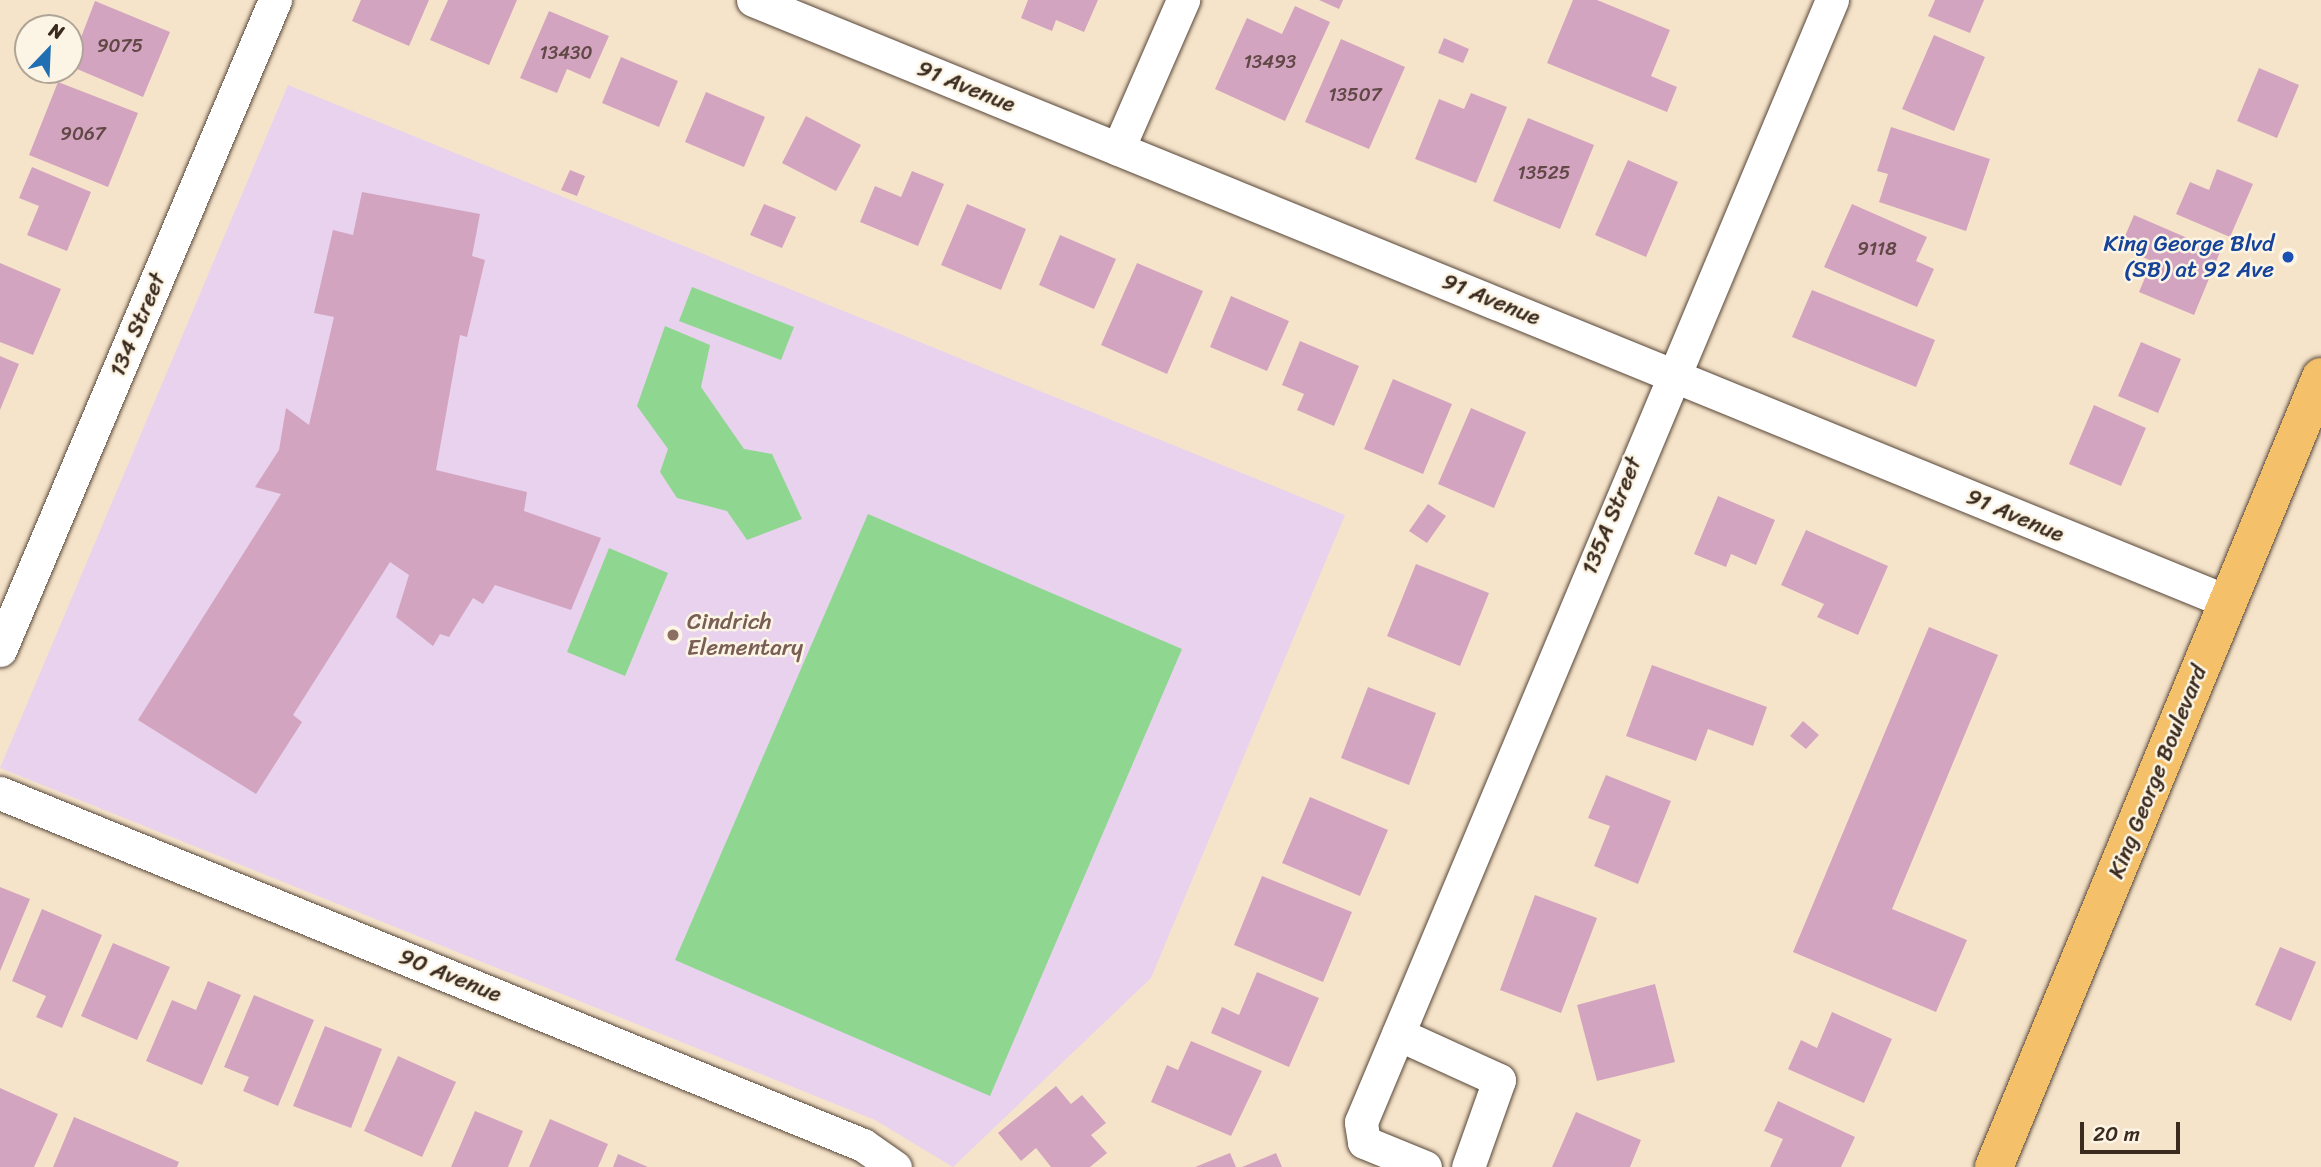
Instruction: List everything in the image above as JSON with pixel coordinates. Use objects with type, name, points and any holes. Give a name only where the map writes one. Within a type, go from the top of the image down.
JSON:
[{"type":"main road","name":"King George Boulevard","points":[[1994,1167],[2321,377]]},
{"type":"street","name":"134 Street","points":[[0,650],[275,0]]},
{"type":"street","name":"91 Avenue","points":[[753,0],[1671,372],[2228,602]]},
{"type":"street","points":[[1118,149],[1183,0]]},
{"type":"street","name":"135A Street","points":[[1425,1167],[1364,1142],[1360,1132],[1671,372],[1832,0]]},
{"type":"street","name":"90 Avenue","points":[[0,793],[863,1145],[895,1167]]},
{"type":"street","points":[[1398,1034],[1499,1080],[1468,1167]]},
{"type":"shaded area","name":"Cindrich Elementary","points":[[288,85],[1345,515],[1151,978],[953,1167],[875,1120],[0,768]]},
{"type":"green space","points":[[692,287],[794,327],[781,360],[679,321]]},
{"type":"green space","points":[[665,326],[710,345],[701,387],[744,449],[772,454],[802,519],[747,540],[727,511],[677,498],[660,472],[668,449],[637,406]]},
{"type":"green space","points":[[868,514],[1182,649],[990,1096],[675,960]]},
{"type":"green space","points":[[609,548],[668,573],[625,676],[567,652]]},
{"type":"building","points":[[361,0],[429,0],[409,46],[352,21]]},
{"type":"building","points":[[448,0],[517,0],[489,65],[430,40]]},
{"type":"building","points":[[1028,0],[1098,0],[1084,32],[1056,20],[1052,31],[1021,18]]},
{"type":"building","points":[[1319,0],[1343,0],[1339,9]]},
{"type":"building","points":[[1573,0],[1597,0],[1670,30],[1651,76],[1677,87],[1667,112],[1547,63]]},
{"type":"building","points":[[1935,0],[1984,0],[1970,33],[1928,16]]},
{"type":"building","points":[[95,1],[170,32],[143,97],[84,72],[84,30]]},
{"type":"building","points":[[1295,6],[1330,22],[1285,121],[1215,89],[1247,18],[1282,34]]},
{"type":"building","points":[[549,11],[609,36],[590,79],[567,69],[557,93],[520,78]]},
{"type":"building","points":[[1934,35],[1985,57],[1954,131],[1902,109]]},
{"type":"building","points":[[1444,38],[1469,49],[1463,63],[1438,53]]},
{"type":"building","points":[[1341,39],[1405,67],[1369,149],[1305,122]]},
{"type":"building","points":[[621,57],[678,81],[659,127],[602,103]]},
{"type":"building","points":[[2259,68],[2299,85],[2277,138],[2237,121]]},
{"type":"building","points":[[57,84],[138,113],[108,187],[29,155]]},
{"type":"building","points":[[706,92],[765,117],[744,167],[685,142]]},
{"type":"building","points":[[1471,93],[1507,107],[1476,183],[1415,159],[1439,99],[1464,109]]},
{"type":"building","points":[[806,116],[861,145],[836,191],[782,163]]},
{"type":"building","points":[[1528,118],[1594,145],[1560,229],[1493,201]]},
{"type":"building","points":[[1891,127],[1990,159],[1966,231],[1879,202],[1888,174],[1877,171]]},
{"type":"building","points":[[1628,160],[1678,182],[1646,257],[1595,235]]},
{"type":"building","points":[[32,167],[91,192],[67,251],[27,235],[39,206],[19,198]]},
{"type":"building","points":[[2217,169],[2253,184],[2230,237],[2176,214],[2190,182],[2209,190]]},
{"type":"building","points":[[570,170],[585,176],[577,196],[561,190]]},
{"type":"building","points":[[912,171],[944,184],[918,246],[860,222],[875,186],[901,197]]},
{"type":"building","points":[[362,192],[480,214],[472,256],[485,260],[467,337],[460,335],[436,470],[527,492],[524,511],[601,538],[571,610],[495,585],[483,604],[473,598],[449,637],[440,634],[433,646],[396,617],[409,575],[390,562],[293,715],[302,722],[256,794],[138,720],[281,494],[255,487],[279,450],[286,408],[309,425],[334,317],[314,313],[333,230],[353,235]]},
{"type":"building","points":[[764,204],[796,217],[782,248],[750,235]]},
{"type":"building","points":[[967,204],[1026,229],[1001,290],[941,265]]},
{"type":"building","points":[[1852,204],[1927,237],[1916,261],[1934,269],[1917,307],[1824,267]]},
{"type":"building","points":[[2134,215],[2220,252],[2194,315],[2139,292],[2152,261],[2120,248]]},
{"type":"building","points":[[1060,235],[1116,259],[1094,309],[1039,285]]},
{"type":"building","points":[[0,263],[61,289],[33,355],[0,342]]},
{"type":"building","points":[[1137,263],[1203,291],[1167,374],[1101,345]]},
{"type":"building","points":[[1812,290],[1935,340],[1916,387],[1792,337]]},
{"type":"building","points":[[1231,296],[1289,321],[1267,371],[1210,347]]},
{"type":"building","points":[[1300,341],[1359,366],[1334,426],[1297,410],[1304,394],[1282,385]]},
{"type":"building","points":[[2141,342],[2181,359],[2158,413],[2118,396]]},
{"type":"building","points":[[0,356],[19,364],[0,410]]},
{"type":"building","points":[[1393,379],[1452,404],[1423,474],[1364,449]]},
{"type":"building","points":[[2094,405],[2146,428],[2121,486],[2069,464]]},
{"type":"building","points":[[1471,408],[1526,432],[1494,508],[1438,484]]},
{"type":"building","points":[[1718,496],[1775,520],[1756,565],[1731,554],[1726,567],[1694,554]]},
{"type":"building","points":[[1428,504],[1446,516],[1427,543],[1409,531]]},
{"type":"building","points":[[1806,530],[1888,566],[1858,635],[1817,617],[1824,604],[1781,585]]},
{"type":"building","points":[[1416,564],[1489,593],[1460,666],[1387,636]]},
{"type":"building","points":[[1929,627],[1998,655],[1892,909],[1967,940],[1936,1012],[1793,952]]},
{"type":"building","points":[[1652,665],[1767,707],[1753,746],[1708,729],[1696,761],[1626,736]]},
{"type":"building","points":[[1368,687],[1436,713],[1409,785],[1341,758]]},
{"type":"building","points":[[1803,721],[1819,735],[1806,749],[1790,736]]},
{"type":"building","points":[[1606,775],[1671,801],[1638,884],[1594,866],[1610,826],[1588,818]]},
{"type":"building","points":[[1310,797],[1388,830],[1360,896],[1282,863]]},
{"type":"building","points":[[1262,876],[1352,912],[1323,982],[1234,945]]},
{"type":"building","points":[[0,887],[30,899],[0,971]]},
{"type":"building","points":[[1535,895],[1597,918],[1561,1013],[1500,990]]},
{"type":"building","points":[[42,909],[102,935],[62,1028],[36,1017],[46,996],[12,981]]},
{"type":"building","points":[[113,943],[170,967],[137,1040],[81,1016]]},
{"type":"building","points":[[2280,947],[2316,962],[2291,1021],[2255,1005]]},
{"type":"building","points":[[1257,972],[1319,998],[1289,1067],[1211,1033],[1222,1007],[1239,1015]]},
{"type":"building","points":[[208,981],[241,995],[202,1085],[146,1061],[172,1000],[196,1010]]},
{"type":"building","points":[[1655,984],[1675,1062],[1597,1081],[1577,1005]]},
{"type":"building","points":[[254,995],[314,1020],[278,1106],[243,1091],[249,1077],[224,1067]]},
{"type":"building","points":[[1832,1012],[1892,1039],[1864,1103],[1788,1069],[1801,1040],[1817,1048]]},
{"type":"building","points":[[325,1026],[382,1049],[351,1128],[293,1106]]},
{"type":"building","points":[[1191,1041],[1262,1071],[1231,1136],[1151,1102],[1167,1065],[1178,1070]]},
{"type":"building","points":[[398,1056],[456,1082],[422,1157],[364,1131]]},
{"type":"building","points":[[1056,1086],[1071,1104],[1082,1095],[1106,1123],[1091,1135],[1107,1153],[1090,1167],[1051,1167],[1036,1148],[1021,1161],[998,1133]]},
{"type":"building","points":[[0,1088],[58,1114],[34,1167],[0,1167]]},
{"type":"building","points":[[1778,1101],[1855,1137],[1841,1167],[1770,1167],[1783,1139],[1764,1131]]},
{"type":"building","points":[[475,1111],[523,1131],[508,1167],[451,1167]]},
{"type":"building","points":[[1576,1112],[1641,1140],[1630,1167],[1552,1167]]},
{"type":"building","points":[[74,1117],[179,1162],[177,1167],[53,1167]]},
{"type":"building","points":[[550,1119],[608,1144],[598,1167],[529,1167]]},
{"type":"building","points":[[1230,1153],[1236,1167],[1195,1167]]},
{"type":"building","points":[[1276,1153],[1282,1167],[1242,1167]]},
{"type":"building","points":[[618,1154],[648,1167],[613,1167]]},
{"type":"place","name":"King George Blvd (SB) at 92 Ave","points":[[2288,257]]},
{"type":"place","name":"Cindrich Elementary","points":[[673,635]]}]
